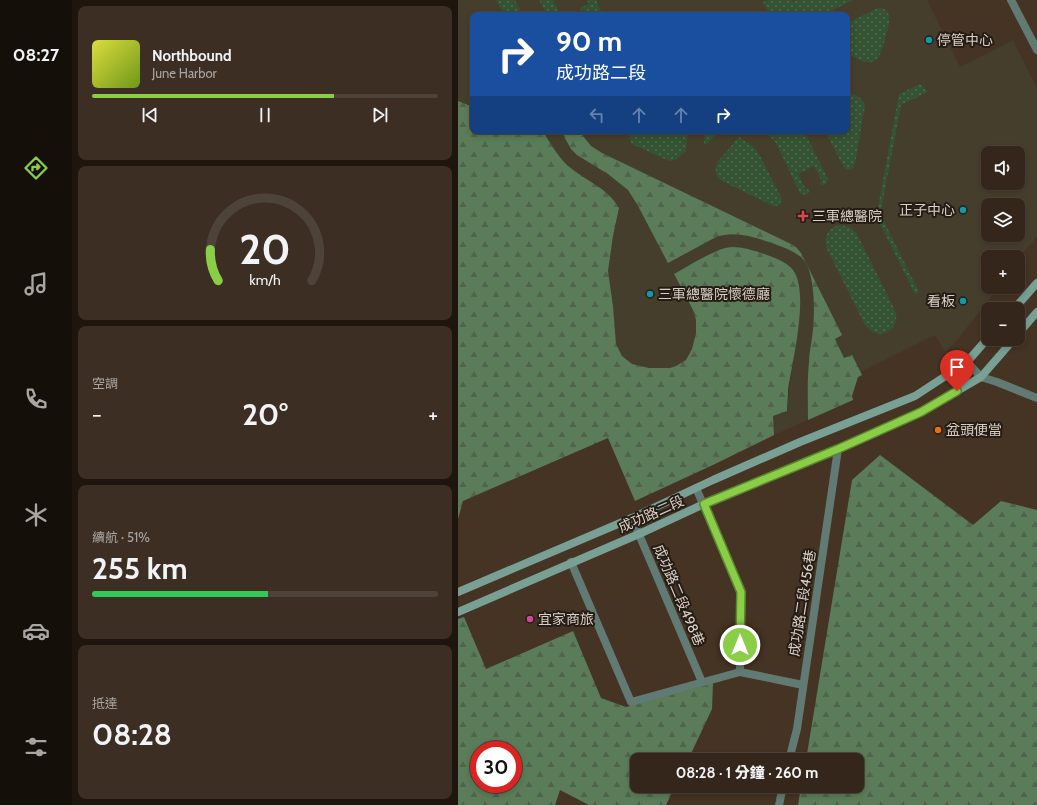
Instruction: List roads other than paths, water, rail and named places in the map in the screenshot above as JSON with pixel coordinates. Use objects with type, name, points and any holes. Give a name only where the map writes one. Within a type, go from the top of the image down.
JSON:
[{"type":"main road","points":[[1020,302],[1037,283]]},
{"type":"main road","points":[[1025,326],[1037,312]]},
{"type":"main road","name":"成功路二段","points":[[458,592],[632,518],[800,442],[915,396],[968,362],[981,346]]},
{"type":"main road","name":"成功路二段","points":[[458,612],[639,534],[704,504],[838,449],[921,412],[981,377],[1008,346]]},
{"type":"street","points":[[1012,0],[1037,50]]},
{"type":"street","points":[[968,362],[981,377],[1037,398]]},
{"type":"street","name":"成功路二段456巷","points":[[791,753],[797,728],[838,449]]},
{"type":"street","points":[[696,488],[741,592],[740,672]]},
{"type":"street","name":"成功路二段498巷","points":[[632,518],[702,682]]},
{"type":"street","points":[[571,562],[631,702],[740,672],[803,684]]},
{"type":"street","points":[[778,805],[781,793]]},
{"type":"place","name":"停管中心","points":[[929,40]]},
{"type":"place","name":"正子中心","points":[[963,210]]},
{"type":"place","name":"三軍總醫院","points":[[803,216]]},
{"type":"place","name":"三軍總醫院懷德廳","points":[[650,294]]},
{"type":"place","name":"看板","points":[[963,301]]},
{"type":"place","name":"盆頭便當","points":[[938,430]]},
{"type":"place","name":"宜家商旅","points":[[530,619]]}]
